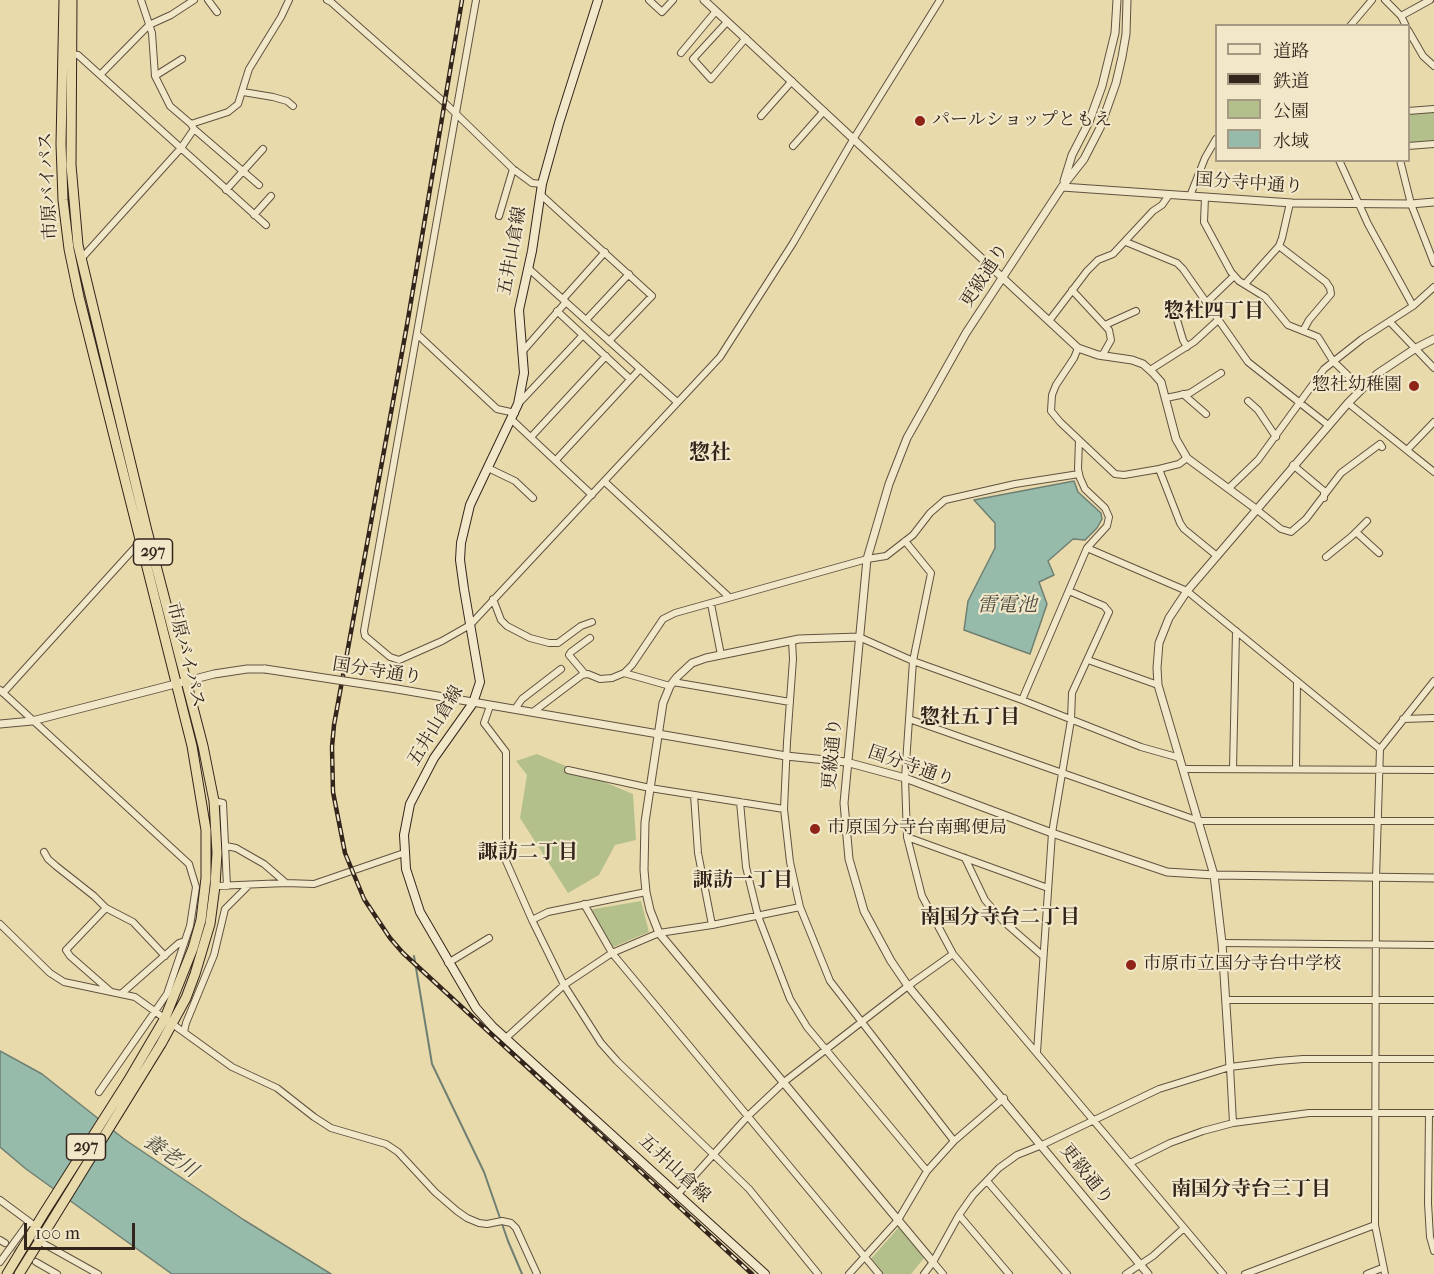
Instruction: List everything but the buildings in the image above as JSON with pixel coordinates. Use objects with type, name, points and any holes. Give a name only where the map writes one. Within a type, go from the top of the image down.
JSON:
[{"type":"highway","name":"市原バイパス","points":[[64,0],[61,154],[63,200],[69,249],[79,297],[192,746],[203,809],[207,849],[201,920],[169,1022]]},
{"type":"highway","name":"市原バイパス","points":[[19,1274],[39,1240],[48,1216],[132,1084],[195,974],[210,924],[216,886],[214,801],[203,746],[81,259],[71,165],[72,0]]},
{"type":"highway","name":"市原バイパス","points":[[7,1274],[32,1224],[48,1216]]},
{"type":"main road","name":"五井山倉線","points":[[598,0],[558,123],[542,184],[519,310],[524,373],[515,412],[470,505],[461,543],[460,560],[480,682],[473,703],[434,758],[410,804],[404,835],[404,853],[414,897],[448,963],[476,1008],[765,1274]]},
{"type":"street","points":[[141,0],[152,33],[154,76],[170,106],[259,185]]},
{"type":"street","points":[[100,75],[148,25],[171,15],[194,0]]},
{"type":"street","points":[[208,0],[217,12]]},
{"type":"street","points":[[81,259],[181,148],[192,127],[228,112],[238,104],[249,69],[281,17],[288,0]]},
{"type":"street","points":[[330,0],[456,113],[513,169],[532,183],[542,184]]},
{"type":"street","points":[[476,0],[364,631],[366,636],[390,657],[399,660],[442,641],[470,625],[720,357],[793,243],[854,138],[940,0]]},
{"type":"street","points":[[649,0],[662,12],[673,0]]},
{"type":"street","points":[[704,0],[1078,348],[1102,356],[1132,360],[1143,364],[1150,370],[1161,382],[1176,439],[1187,458],[1281,529],[1292,532],[1324,498],[1341,473],[1380,444],[1382,447]]},
{"type":"street","name":"更級通り","points":[[1062,187],[1072,155],[1089,122],[1102,86],[1115,33],[1117,0]]},
{"type":"street","name":"更級通り","points":[[1127,0],[1126,34],[1116,83],[1100,129],[1084,159],[1062,187],[966,333],[907,438],[889,484],[867,559],[846,762],[844,803],[849,859],[864,911],[891,961],[908,986],[1004,1098],[1148,1274]]},
{"type":"street","points":[[1352,24],[1372,0]]},
{"type":"street","points":[[1384,0],[1401,16],[1405,24]]},
{"type":"street","points":[[1401,16],[1430,0]]},
{"type":"street","points":[[681,53],[716,11]]},
{"type":"street","points":[[727,22],[693,59],[711,79],[746,38]]},
{"type":"street","points":[[1410,33],[1423,56],[1434,66]]},
{"type":"street","points":[[72,54],[78,55],[266,225]]},
{"type":"street","points":[[154,76],[182,59]]},
{"type":"street","points":[[761,116],[792,81]]},
{"type":"street","points":[[243,92],[273,97],[287,101],[293,106]]},
{"type":"street","points":[[1410,111],[1434,109]]},
{"type":"street","points":[[793,146],[824,111]]},
{"type":"street","points":[[1190,196],[1205,158],[1215,141]]},
{"type":"street","points":[[1410,146],[1434,144]]},
{"type":"street","points":[[226,190],[263,149]]},
{"type":"street","points":[[1340,162],[1358,204],[1413,306]]},
{"type":"street","points":[[1400,162],[1411,204],[1434,263]]},
{"type":"street","points":[[500,216],[513,169]]},
{"type":"street","name":"国分寺中通り","points":[[1062,187],[1290,203],[1411,204],[1434,202]]},
{"type":"street","points":[[540,194],[652,296],[609,341]]},
{"type":"street","points":[[1048,321],[1098,260],[1113,254],[1153,211],[1162,205],[1169,195]]},
{"type":"street","points":[[254,215],[271,196]]},
{"type":"street","points":[[1205,197],[1204,222],[1234,276],[1265,297],[1288,325],[1318,338],[1333,361],[1362,388]]},
{"type":"street","points":[[1245,284],[1279,246],[1290,203]]},
{"type":"street","points":[[1126,242],[1177,263],[1248,362],[1328,425]]},
{"type":"street","points":[[1279,246],[1326,282],[1330,288],[1331,294],[1309,320],[1304,331]]},
{"type":"street","points":[[522,352],[605,252]]},
{"type":"street","points":[[528,268],[677,402]]},
{"type":"street","points":[[586,320],[629,274]]},
{"type":"street","points":[[1206,303],[1234,276]]},
{"type":"street","points":[[1229,488],[1258,460],[1313,382],[1333,361],[1413,306],[1434,287]]},
{"type":"street","points":[[1072,290],[1109,330],[1111,340],[1102,356]]},
{"type":"street","points":[[557,311],[630,379]]},
{"type":"street","points":[[1105,325],[1136,311]]},
{"type":"street","points":[[1175,313],[1187,347]]},
{"type":"street","points":[[1150,370],[1187,347],[1218,320]]},
{"type":"street","points":[[1390,322],[1434,368]]},
{"type":"street","points":[[417,334],[497,409],[515,412],[531,437],[592,495]]},
{"type":"street","points":[[515,412],[583,335]]},
{"type":"street","points":[[1233,1122],[1227,1000],[1214,875],[1158,686],[1159,643],[1169,618],[1187,591],[1328,425],[1377,374],[1434,339]]},
{"type":"street","points":[[1078,348],[1056,385],[1051,405],[1054,415],[1115,474],[1124,475],[1159,469],[1179,464],[1187,458]]},
{"type":"street","points":[[531,437],[606,356]]},
{"type":"street","points":[[556,460],[640,369]]},
{"type":"street","points":[[1166,398],[1190,393],[1221,373]]},
{"type":"street","points":[[1184,394],[1206,414]]},
{"type":"street","points":[[1248,401],[1258,410],[1276,437]]},
{"type":"street","points":[[1348,403],[1434,472]]},
{"type":"street","points":[[1407,450],[1434,422]]},
{"type":"street","points":[[1022,700],[1087,549],[1107,526],[1109,517],[1105,508],[1085,489],[1079,474],[1079,440]]},
{"type":"street","points":[[1293,465],[1324,491],[1324,498]]},
{"type":"street","points":[[488,468],[515,481],[533,498]]},
{"type":"street","points":[[1159,469],[1184,529],[1217,556]]},
{"type":"street","points":[[590,638],[569,655],[585,674],[600,679],[612,678],[624,673],[632,665],[663,619],[675,613],[867,559],[886,556],[913,535],[930,513],[945,500],[1015,484],[1079,474]]},
{"type":"street","points":[[605,482],[729,597]]},
{"type":"street","points":[[1326,557],[1367,520]]},
{"type":"street","points":[[1356,532],[1379,554]]},
{"type":"street","points":[[905,541],[931,573],[913,661],[905,777],[907,837],[922,896],[953,954],[1223,1274]]},
{"type":"street","points":[[99,1092],[167,994],[190,926],[196,887],[189,864],[1,692],[140,542]]},
{"type":"street","points":[[1087,549],[1187,591],[1380,749]]},
{"type":"street","points":[[1037,1052],[1052,833],[1071,720],[1072,693],[1109,612],[1104,606],[1069,591]]},
{"type":"street","points":[[493,599],[501,620],[507,626],[530,638],[549,643],[558,643],[581,626],[592,622]]},
{"type":"street","points":[[711,604],[721,655]]},
{"type":"street","points":[[1233,769],[1236,631]]},
{"type":"street","points":[[943,1274],[660,933],[646,892],[645,822],[663,702],[671,684],[692,663],[721,655],[792,641],[859,637],[913,661],[1022,700],[1141,747],[1180,758]]},
{"type":"street","points":[[792,641],[793,659],[784,809],[790,862],[800,907],[830,981],[954,1141]]},
{"type":"street","points":[[1088,660],[1158,686]]},
{"type":"street","name":"国分寺通り","points":[[0,724],[32,721],[232,671],[265,669],[397,689],[786,756],[846,762],[905,777],[1052,833],[1167,872],[1214,875],[1434,878]]},
{"type":"street","points":[[515,709],[522,699],[561,669]]},
{"type":"street","points":[[624,673],[671,684],[790,702]]},
{"type":"street","points":[[533,712],[585,674]]},
{"type":"street","points":[[1296,769],[1297,681]]},
{"type":"street","points":[[1367,1274],[1383,1271],[1375,1225],[1376,878],[1380,749],[1434,681]]},
{"type":"street","points":[[490,706],[484,723],[506,752],[506,861],[564,986],[601,1043],[749,1189],[818,1274]]},
{"type":"street","points":[[1403,719],[1434,718]]},
{"type":"street","points":[[909,719],[1199,821],[1434,820]]},
{"type":"street","points":[[1183,769],[1434,770]]},
{"type":"street","points":[[568,770],[650,788],[784,809]]},
{"type":"street","points":[[694,795],[698,853],[712,925]]},
{"type":"street","points":[[214,801],[223,803],[227,885]]},
{"type":"street","points":[[740,802],[746,867],[758,916],[790,999],[807,1027],[927,1171]]},
{"type":"street","points":[[907,837],[1048,888]]},
{"type":"street","points":[[226,846],[236,848],[264,864],[286,882]]},
{"type":"street","points":[[44,852],[48,859],[106,908],[133,922],[165,956]]},
{"type":"street","points":[[216,886],[286,882],[314,884],[404,853]]},
{"type":"street","points":[[964,858],[985,900],[1003,921],[1043,956]]},
{"type":"street","points":[[184,1032],[214,955],[225,909],[250,885]]},
{"type":"street","points":[[532,920],[548,912],[646,892]]},
{"type":"street","points":[[584,904],[612,953],[867,1256],[879,1274]]},
{"type":"street","points":[[506,1038],[564,986],[612,953],[660,933],[800,907]]},
{"type":"street","points":[[106,908],[66,950],[69,956],[111,993]]},
{"type":"street","points":[[0,924],[50,973],[64,982],[135,997],[232,1067],[277,1088],[331,1128],[386,1144],[398,1152],[435,1192],[467,1218],[487,1224],[501,1221],[512,1223],[537,1274]]},
{"type":"street","points":[[448,963],[489,938]]},
{"type":"street","points":[[121,994],[184,941]]},
{"type":"street","points":[[1222,943],[1434,945]]},
{"type":"street","points":[[677,1195],[748,1116],[784,1082],[953,954]]},
{"type":"street","points":[[1227,1000],[1434,1000]]},
{"type":"street","points":[[924,1274],[973,1195],[1017,1155],[1159,1089],[1230,1067],[1303,1059],[1434,1059]]},
{"type":"street","points":[[849,1274],[898,1220],[927,1171],[954,1141],[1004,1098]]},
{"type":"street","points":[[1130,1163],[1170,1143],[1233,1122],[1309,1113],[1431,1113],[1428,1203],[1430,1237],[1434,1251]]},
{"type":"street","points":[[987,1181],[1067,1274]]},
{"type":"street","points":[[0,1200],[32,1224],[0,1262]]},
{"type":"street","points":[[959,1215],[1009,1274]]},
{"type":"street","points":[[1245,1274],[1375,1225]]},
{"type":"street","points":[[1126,1274],[1184,1228]]},
{"type":"street","points":[[39,1240],[88,1272],[98,1274]]},
{"type":"street","points":[[36,1262],[57,1274]]},
{"type":"green space","points":[[1434,111],[1434,141],[1410,143],[1410,113]]},
{"type":"green space","points":[[537,754],[633,794],[636,840],[615,845],[599,875],[568,893],[520,818],[527,775],[516,761]]},
{"type":"green space","points":[[641,901],[649,932],[611,948],[588,910]]},
{"type":"green space","points":[[899,1227],[924,1258],[911,1274],[882,1274],[870,1260]]},
{"type":"water","name":"雷電池","points":[[1074,481],[1078,492],[1101,513],[1102,519],[1085,540],[1073,539],[1048,561],[1054,575],[1039,582],[1047,604],[1030,654],[964,630],[968,601],[995,548],[995,523],[974,500]]},
{"type":"water","points":[[0,1051],[42,1074],[124,1139],[244,1220],[331,1274],[172,1274],[26,1169],[0,1147]]},
{"type":"waterway","points":[[414,956],[432,1064],[484,1172],[522,1274]]},
{"type":"tunnel","points":[[5,1243],[36,1262]]},
{"type":"railway","points":[[462,0],[407,325],[334,725],[333,792],[345,853],[364,899],[403,953],[752,1274]]},
{"type":"place","name":"パールショップともえ","points":[[920,121]]},
{"type":"place","name":"惣社幼稚園","points":[[1414,386]]},
{"type":"place","name":"市原国分寺台南郵便局","points":[[815,829]]},
{"type":"place","name":"市原市立国分寺台中学校","points":[[1131,965]]},
{"type":"district","name":"惣社四丁目","points":[[1214,312]]},
{"type":"district","name":"惣社","points":[[710,454]]},
{"type":"district","name":"惣社五丁目","points":[[970,718]]},
{"type":"district","name":"諏訪二丁目","points":[[528,853]]},
{"type":"district","name":"諏訪一丁目","points":[[743,881]]},
{"type":"district","name":"南国分寺台二丁目","points":[[1000,918]]},
{"type":"district","name":"南国分寺台三丁目","points":[[1251,1190]]},
{"type":"water label","name":"養老川","points":[[170,1157]]}]
